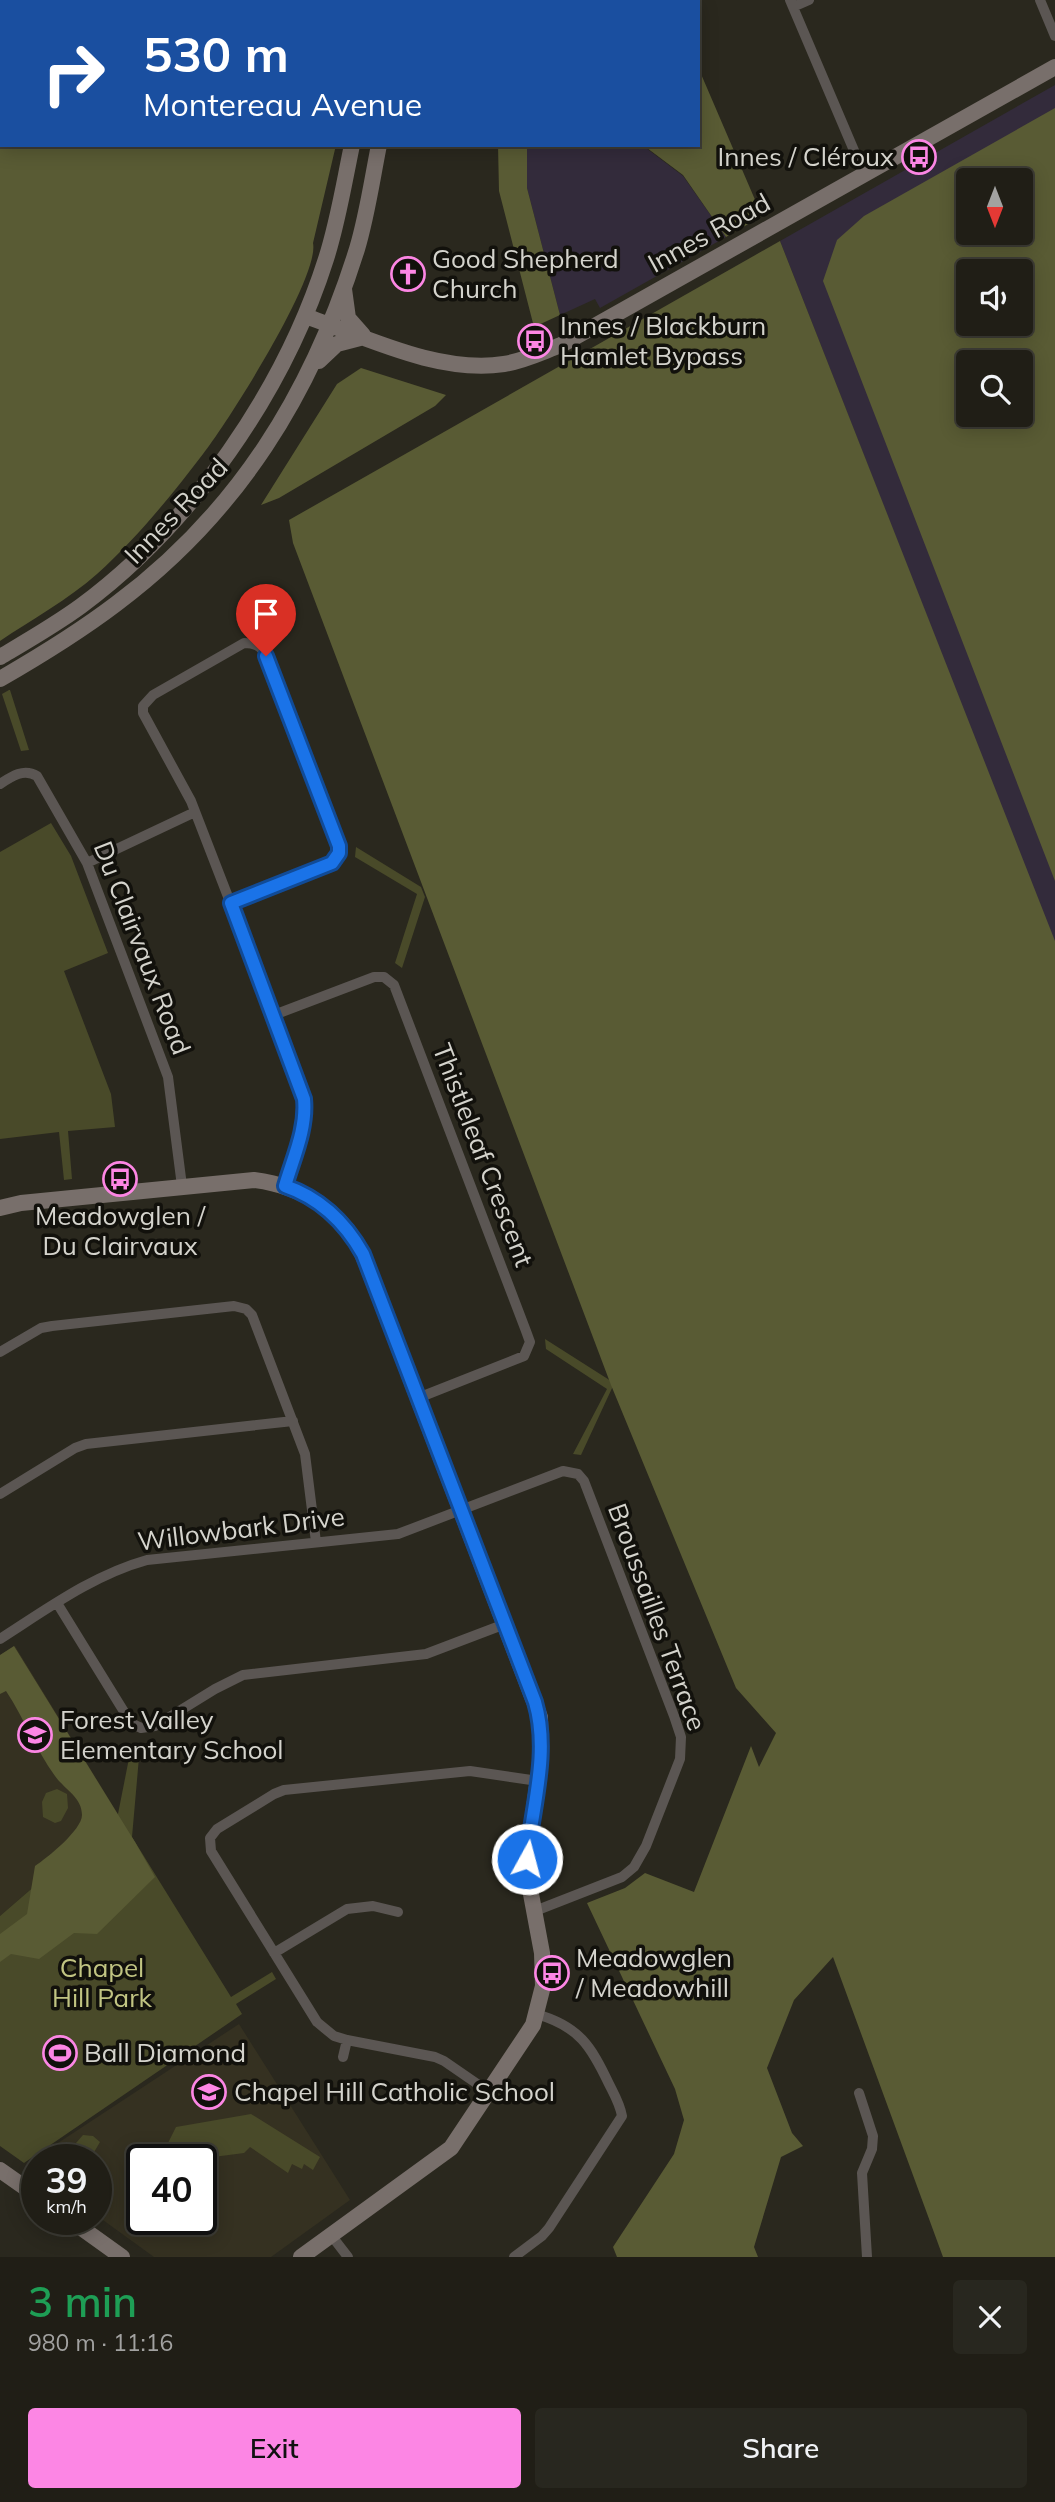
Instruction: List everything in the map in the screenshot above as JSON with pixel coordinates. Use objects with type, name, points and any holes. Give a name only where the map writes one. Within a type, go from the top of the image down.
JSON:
[{"type":"street","points":[[809,0],[791,3],[864,174]]},
{"type":"street","points":[[1040,0],[1055,36]]},
{"type":"street","name":"Innes Road","points":[[0,657],[82,605],[166,528],[214,471],[243,431],[305,316],[427,359],[456,365],[487,366],[527,358],[561,345],[1055,67]]},
{"type":"street","points":[[305,316],[326,258],[352,147]]},
{"type":"street","points":[[330,324],[357,248],[379,147]]},
{"type":"street","points":[[312,368],[337,344],[364,337],[348,318],[343,287]]},
{"type":"street","name":"Innes Road","points":[[0,679],[108,611],[183,548],[234,492],[275,433],[312,368],[330,324]]},
{"type":"street","points":[[231,903],[332,863],[339,853],[336,837],[266,656],[257,644],[244,643],[153,695],[143,706],[144,720],[195,812],[302,1088],[305,1111],[302,1133],[285,1186]]},
{"type":"street","name":"Du Clairvaux Road","points":[[0,784],[24,772],[37,776],[87,863],[168,1077],[182,1186]]},
{"type":"street","points":[[87,863],[195,812]]},
{"type":"street","name":"Thistleleaf Crescent","points":[[274,1015],[374,977],[384,977],[394,985],[526,1331],[530,1342],[524,1356],[418,1398]]},
{"type":"street","points":[[0,1208],[21,1203],[254,1180],[285,1186],[316,1200],[333,1214],[363,1254],[540,1717],[542,1746],[527,1859],[543,1966],[543,1986],[536,2014],[527,2034],[451,2148],[301,2257]]},
{"type":"street","points":[[0,1352],[41,1328],[52,1326],[240,1307],[246,1309],[252,1315],[308,1466],[316,1542]]},
{"type":"street","points":[[0,1494],[86,1444],[293,1421]]},
{"type":"street","name":"Broussailles Terrace","points":[[462,1511],[563,1471],[578,1474],[583,1481],[681,1737],[680,1759],[646,1846],[634,1867],[622,1877],[535,1911]]},
{"type":"street","name":"Willowbark Drive","points":[[0,1639],[107,1573],[147,1560],[398,1534],[462,1511]]},
{"type":"street","points":[[57,1603],[131,1723],[141,1728],[155,1726],[243,1675],[426,1654],[505,1624]]},
{"type":"street","points":[[489,2092],[435,2057],[347,2040],[334,2036],[317,2022],[211,1851],[210,1838],[217,1829],[284,1790],[470,1771],[538,1781]]},
{"type":"street","points":[[274,1953],[347,1909],[373,1906],[398,1912]]},
{"type":"street","points":[[513,2257],[549,2228],[622,2116],[590,2046],[574,2031],[536,2014]]},
{"type":"street","points":[[343,2057],[347,2040]]},
{"type":"street","points":[[859,2093],[873,2136],[872,2149],[862,2173],[867,2257]]},
{"type":"street","points":[[0,2170],[21,2185]]},
{"type":"street","points":[[91,2235],[122,2257]]},
{"type":"street","points":[[331,2235],[348,2257]]},
{"type":"shaded area","points":[[1055,85],[1055,944],[780,241]]},
{"type":"shaded area","points":[[527,147],[645,147],[683,176],[726,237],[600,308],[595,299],[560,315],[527,188]]},
{"type":"shaded area","name":"Forest Valley Elementary School","points":[[15,1646],[118,1814],[0,1916],[0,1655]]},
{"type":"shaded area","name":"Chapel Hill Catholic School","points":[[239,2024],[350,2200],[271,2257],[154,2257],[112,2227],[112,2144],[56,2144]]},
{"type":"green space","points":[[700,72],[762,216],[726,237],[683,175],[646,147],[700,147]]},
{"type":"green space","points":[[1055,108],[1055,881],[823,281],[837,240],[864,216]]},
{"type":"green space","points":[[0,147],[336,147],[311,261],[302,286],[251,382],[215,437],[166,501],[111,561],[74,592],[0,641]]},
{"type":"green space","points":[[498,147],[527,147],[527,188],[560,315],[534,327],[499,191]]},
{"type":"green space","points":[[780,241],[1055,941],[1055,2257],[943,2257],[833,1957],[794,2000],[767,2068],[792,2133],[803,2146],[781,2157],[754,2247],[758,2257],[617,2257],[613,2247],[674,2154],[684,2120],[675,2089],[587,1903],[625,1888],[645,1873],[694,1892],[751,1746],[759,1767],[776,1733],[736,1688],[611,1385],[293,543],[289,520]]},
{"type":"green space","points":[[361,368],[446,395],[435,406],[279,498],[261,505],[337,384]]},
{"type":"green space","points":[[10,690],[29,750],[21,751],[2,694]]},
{"type":"green space","points":[[51,823],[71,856],[108,953],[64,971],[111,1094],[115,1127],[68,1131],[72,1179],[64,1180],[59,1132],[0,1139],[0,852]]},
{"type":"green space","points":[[356,847],[421,887],[425,897],[402,968],[395,963],[417,894],[355,857]]},
{"type":"green space","points":[[545,1339],[611,1381],[613,1386],[581,1455],[573,1454],[607,1389],[546,1349]]},
{"type":"green space","points":[[14,1646],[155,1877],[97,1934],[74,1933],[39,1959],[11,1954],[0,1962],[0,1934],[27,1914],[35,1866],[70,1836],[82,1815],[79,1803],[48,1766],[6,1691],[0,1694],[0,1655]]},
{"type":"green space","name":"Chapel Hill Park","points":[[132,1743],[140,1746],[132,1837],[231,1997],[272,1972],[276,1979],[236,2004],[242,2014],[52,2144],[21,2144],[21,2161],[0,2146],[0,1916],[118,1814]]},
{"type":"green space","points":[[57,1789],[67,1794],[68,1808],[61,1821],[55,1823],[43,1817],[42,1802],[46,1793]]},
{"type":"green space","points":[[251,2114],[320,2157],[313,2170],[304,2164],[302,2169],[292,2164],[288,2173],[250,2147],[244,2153],[217,2157],[217,2144],[168,2144],[176,2127]]},
{"type":"green space","points":[[83,2135],[93,2136],[100,2142],[99,2144],[76,2143]]},
{"type":"place","name":"Innes / Cléroux","points":[[919,157]]},
{"type":"place","name":"Good Shepherd Church","points":[[408,274]]},
{"type":"place","name":"Innes / Blackburn Hamlet Bypass","points":[[535,341]]},
{"type":"place","name":"Meadowglen / Du Clairvaux","points":[[120,1179]]},
{"type":"place","name":"Forest Valley Elementary School","points":[[35,1735]]},
{"type":"place","name":"Meadowglen / Meadowhill","points":[[552,1973]]},
{"type":"place","name":"Ball Diamond","points":[[60,2053]]},
{"type":"place","name":"Chapel Hill Catholic School","points":[[209,2092]]},
{"type":"route","points":[[266,656],[339,846],[337,859],[332,863],[231,903],[302,1088],[305,1111],[302,1133],[285,1186],[316,1200],[333,1214],[346,1227],[363,1254],[535,1702],[540,1717],[542,1746],[527,1859]]}]
